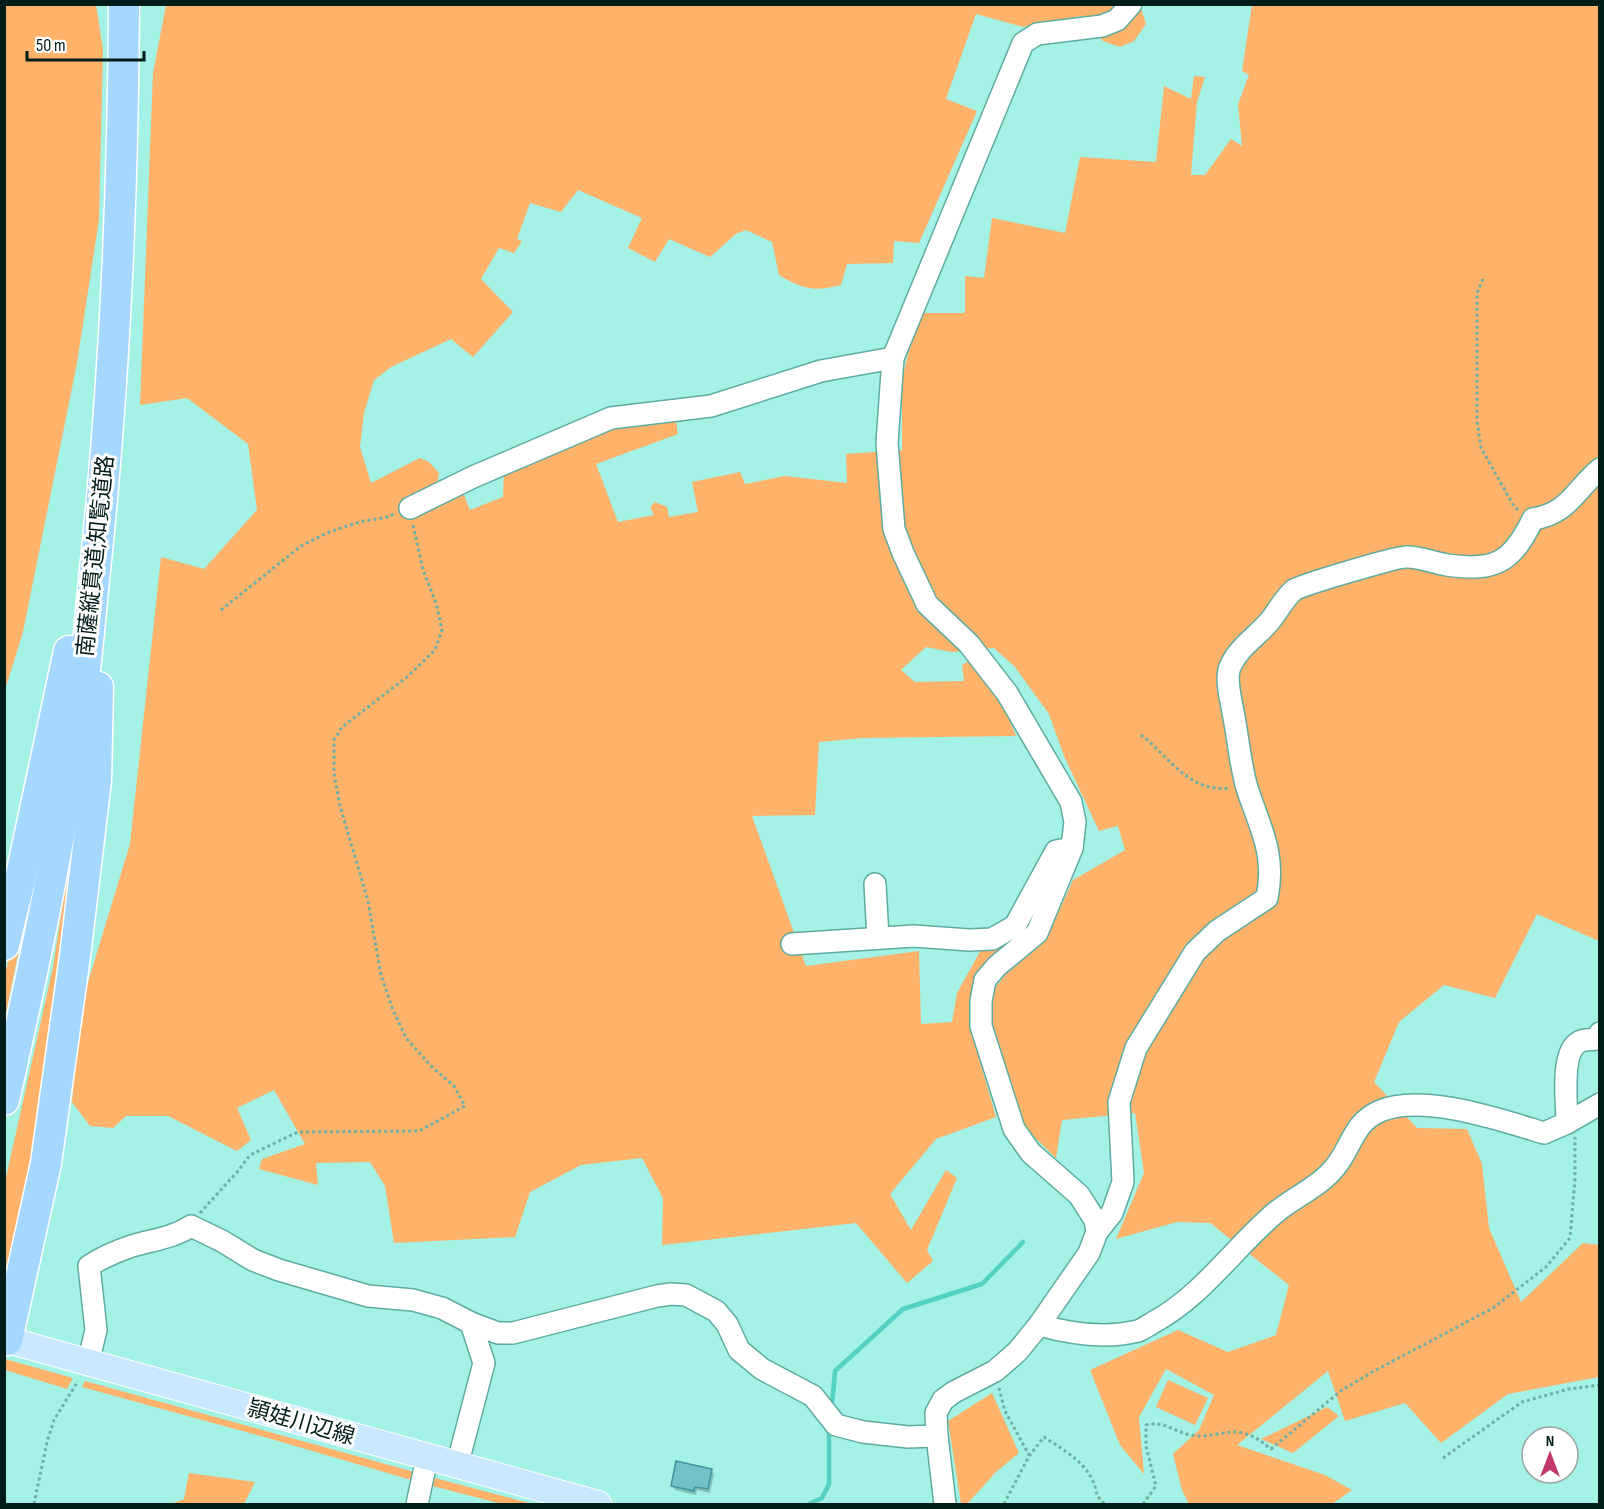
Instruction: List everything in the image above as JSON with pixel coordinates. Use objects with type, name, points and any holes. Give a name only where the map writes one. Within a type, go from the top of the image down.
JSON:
[{"type":"highway","name":"南薩縦貫道;知覧道路","points":[[4,1100],[44,919],[83,685],[103,492],[120,249],[124,128],[124,4]]},
{"type":"highway","points":[[4,945],[103,492]]},
{"type":"highway","points":[[6,1340],[46,1163],[96,780],[103,492]]},
{"type":"main road","name":"頴娃川辺線","points":[[6,1340],[598,1504]]},
{"type":"street","points":[[1097,1232],[1095,1220],[1079,1195],[1031,1153],[1014,1129],[981,1026],[981,1001],[985,980],[997,966],[1037,933],[1072,848],[1075,822],[1071,802],[1007,693],[969,644],[927,604],[894,529],[887,443],[893,358],[1023,43],[1036,34],[1102,26],[1118,20],[1131,4]]},
{"type":"street","points":[[410,508],[472,477],[611,418],[711,406],[821,371],[893,358]]},
{"type":"street","points":[[945,1504],[936,1436],[936,1413],[943,1400],[995,1371],[1017,1352],[1039,1325],[1089,1253],[1097,1232],[1112,1213],[1123,1182],[1119,1102],[1136,1048],[1195,952],[1217,931],[1267,898],[1269,861],[1265,836],[1247,786],[1229,689],[1229,668],[1240,651],[1268,623],[1294,590],[1322,579],[1405,556],[1448,565],[1486,567],[1508,557],[1524,537],[1533,519],[1550,517],[1566,505],[1585,481],[1599,469]]},
{"type":"street","points":[[792,944],[914,936],[969,940],[993,939],[1015,926],[1056,851],[1072,848]]},
{"type":"street","points":[[875,884],[878,938]]},
{"type":"street","points":[[1567,1123],[1566,1070],[1573,1047],[1580,1041],[1599,1038]]},
{"type":"street","points":[[1039,1325],[1065,1332],[1106,1335],[1139,1330],[1170,1314],[1275,1213],[1321,1180],[1336,1166],[1358,1126],[1379,1111],[1398,1106],[1436,1106],[1490,1116],[1544,1133],[1567,1123],[1599,1104]]},
{"type":"street","points":[[88,1363],[96,1330],[89,1266],[103,1256],[168,1237],[191,1226],[253,1260],[279,1270],[368,1296],[412,1300],[442,1308],[471,1323],[498,1333],[513,1333],[657,1296],[671,1294],[686,1296],[716,1311],[727,1324],[739,1350],[762,1369],[813,1396],[837,1425],[908,1437],[936,1436]]},
{"type":"street","points":[[457,1466],[484,1363],[471,1323]]},
{"type":"street","points":[[417,1504],[427,1458]]},
{"type":"path","points":[[1483,279],[1478,293],[1477,420],[1481,448],[1515,508],[1533,519]]},
{"type":"path","points":[[191,1226],[250,1155],[298,1132],[419,1131],[465,1106],[454,1086],[433,1068],[406,1038],[393,1010],[381,975],[368,901],[340,806],[334,773],[334,740],[342,727],[407,677],[435,650],[442,630],[436,603],[423,570],[410,508],[388,517],[359,522],[329,532],[301,546],[221,610]]},
{"type":"path","points":[[1140,735],[1154,745],[1172,766],[1208,788],[1224,789],[1247,786]]},
{"type":"path","points":[[1143,1504],[1156,1486],[1146,1446],[1146,1425],[1155,1423],[1171,1426],[1190,1435],[1213,1436],[1239,1432],[1256,1437],[1271,1449],[1342,1390],[1493,1308],[1546,1267],[1569,1238],[1575,1180],[1575,1132],[1567,1123]]},
{"type":"path","points":[[34,1504],[54,1420],[88,1363]]},
{"type":"path","points":[[995,1371],[1005,1411],[1029,1456]]},
{"type":"path","points":[[1443,1458],[1522,1402],[1569,1389],[1599,1385]]},
{"type":"path","points":[[1004,1504],[1029,1456],[1044,1437],[1073,1456],[1093,1481],[1096,1497],[1106,1504]]},
{"type":"shaded area","points":[[5,4],[96,5],[103,49],[99,220],[77,363],[23,632],[5,690]]},
{"type":"shaded area","points":[[166,5],[1140,5],[1146,24],[1134,41],[1120,47],[1103,41],[1081,16],[1023,27],[976,14],[946,99],[977,111],[919,243],[894,241],[893,263],[847,264],[841,285],[816,289],[787,280],[779,275],[772,242],[746,230],[736,234],[710,257],[669,239],[655,262],[628,248],[642,218],[578,190],[561,212],[530,203],[517,239],[522,241],[514,253],[499,248],[481,279],[513,312],[473,357],[451,339],[391,367],[374,380],[364,413],[360,447],[371,483],[420,458],[429,462],[439,473],[437,485],[462,490],[470,510],[503,497],[504,468],[590,433],[675,415],[678,434],[596,464],[618,522],[654,515],[650,507],[655,502],[667,507],[669,517],[698,512],[692,482],[740,472],[745,484],[785,476],[847,483],[846,454],[902,450],[902,379],[918,313],[965,313],[965,276],[984,278],[992,218],[1065,233],[1080,157],[1156,162],[1164,86],[1191,99],[1194,76],[1205,77],[1197,102],[1191,175],[1205,175],[1231,139],[1242,146],[1238,104],[1249,75],[1242,71],[1252,5],[1599,5],[1599,941],[1537,914],[1495,998],[1444,985],[1399,1022],[1374,1082],[1417,1128],[1467,1129],[1482,1164],[1489,1228],[1521,1302],[1583,1243],[1599,1245],[1599,1377],[1508,1394],[1441,1443],[1405,1403],[1345,1421],[1328,1371],[1237,1445],[1325,1475],[1352,1490],[1332,1504],[1189,1504],[1182,1490],[1173,1454],[1199,1430],[1214,1395],[1166,1369],[1139,1417],[1144,1474],[1120,1445],[1090,1370],[1178,1330],[1228,1352],[1276,1335],[1289,1285],[1210,1223],[1177,1222],[1116,1239],[1144,1173],[1135,1113],[1062,1120],[1056,1158],[1025,1128],[993,1024],[992,992],[1005,975],[1046,940],[1073,880],[1125,850],[1118,826],[1099,831],[1064,756],[1049,714],[1015,667],[994,648],[952,652],[926,647],[901,670],[915,682],[964,681],[962,665],[971,660],[999,695],[1016,736],[863,738],[819,742],[815,815],[752,816],[806,966],[919,951],[921,1024],[952,1022],[957,993],[982,948],[1014,934],[1039,910],[1030,930],[977,982],[969,1024],[996,1117],[936,1139],[890,1194],[911,1230],[946,1170],[957,1178],[927,1250],[933,1261],[907,1283],[856,1223],[662,1245],[663,1198],[642,1158],[581,1165],[530,1192],[515,1237],[394,1243],[385,1186],[370,1162],[316,1163],[318,1185],[259,1169],[262,1159],[305,1144],[274,1090],[237,1108],[251,1140],[237,1151],[168,1116],[126,1116],[113,1128],[90,1126],[72,1102],[78,1015],[130,844],[161,557],[204,569],[257,510],[248,444],[187,398],[140,405],[153,73]]},
{"type":"shaded area","points":[[84,768],[45,1114],[5,1287],[5,1182],[53,967]]},
{"type":"shaded area","points":[[53,783],[5,1018],[5,974]]},
{"type":"shaded area","points":[[5,1359],[73,1378],[67,1389],[5,1370]]},
{"type":"shaded area","points":[[1168,1380],[1208,1398],[1195,1425],[1156,1407]]},
{"type":"shaded area","points":[[85,1381],[418,1473],[415,1481],[82,1387]]},
{"type":"shaded area","points":[[992,1393],[1019,1453],[996,1472],[967,1504],[961,1504],[948,1421]]},
{"type":"shaded area","points":[[1327,1407],[1339,1416],[1293,1453],[1261,1439]]},
{"type":"shaded area","points":[[189,1473],[255,1482],[244,1504],[171,1504],[184,1499]]},
{"type":"shaded area","points":[[431,1477],[533,1504],[502,1504],[429,1485]]},
{"type":"building","points":[[676,1461],[712,1469],[708,1489],[695,1487],[694,1491],[671,1486]]},
{"type":"waterway","points":[[832,1404],[835,1371],[903,1309],[982,1284],[1023,1242]]},
{"type":"waterway","points":[[809,1504],[822,1498],[829,1484],[829,1431]]}]
